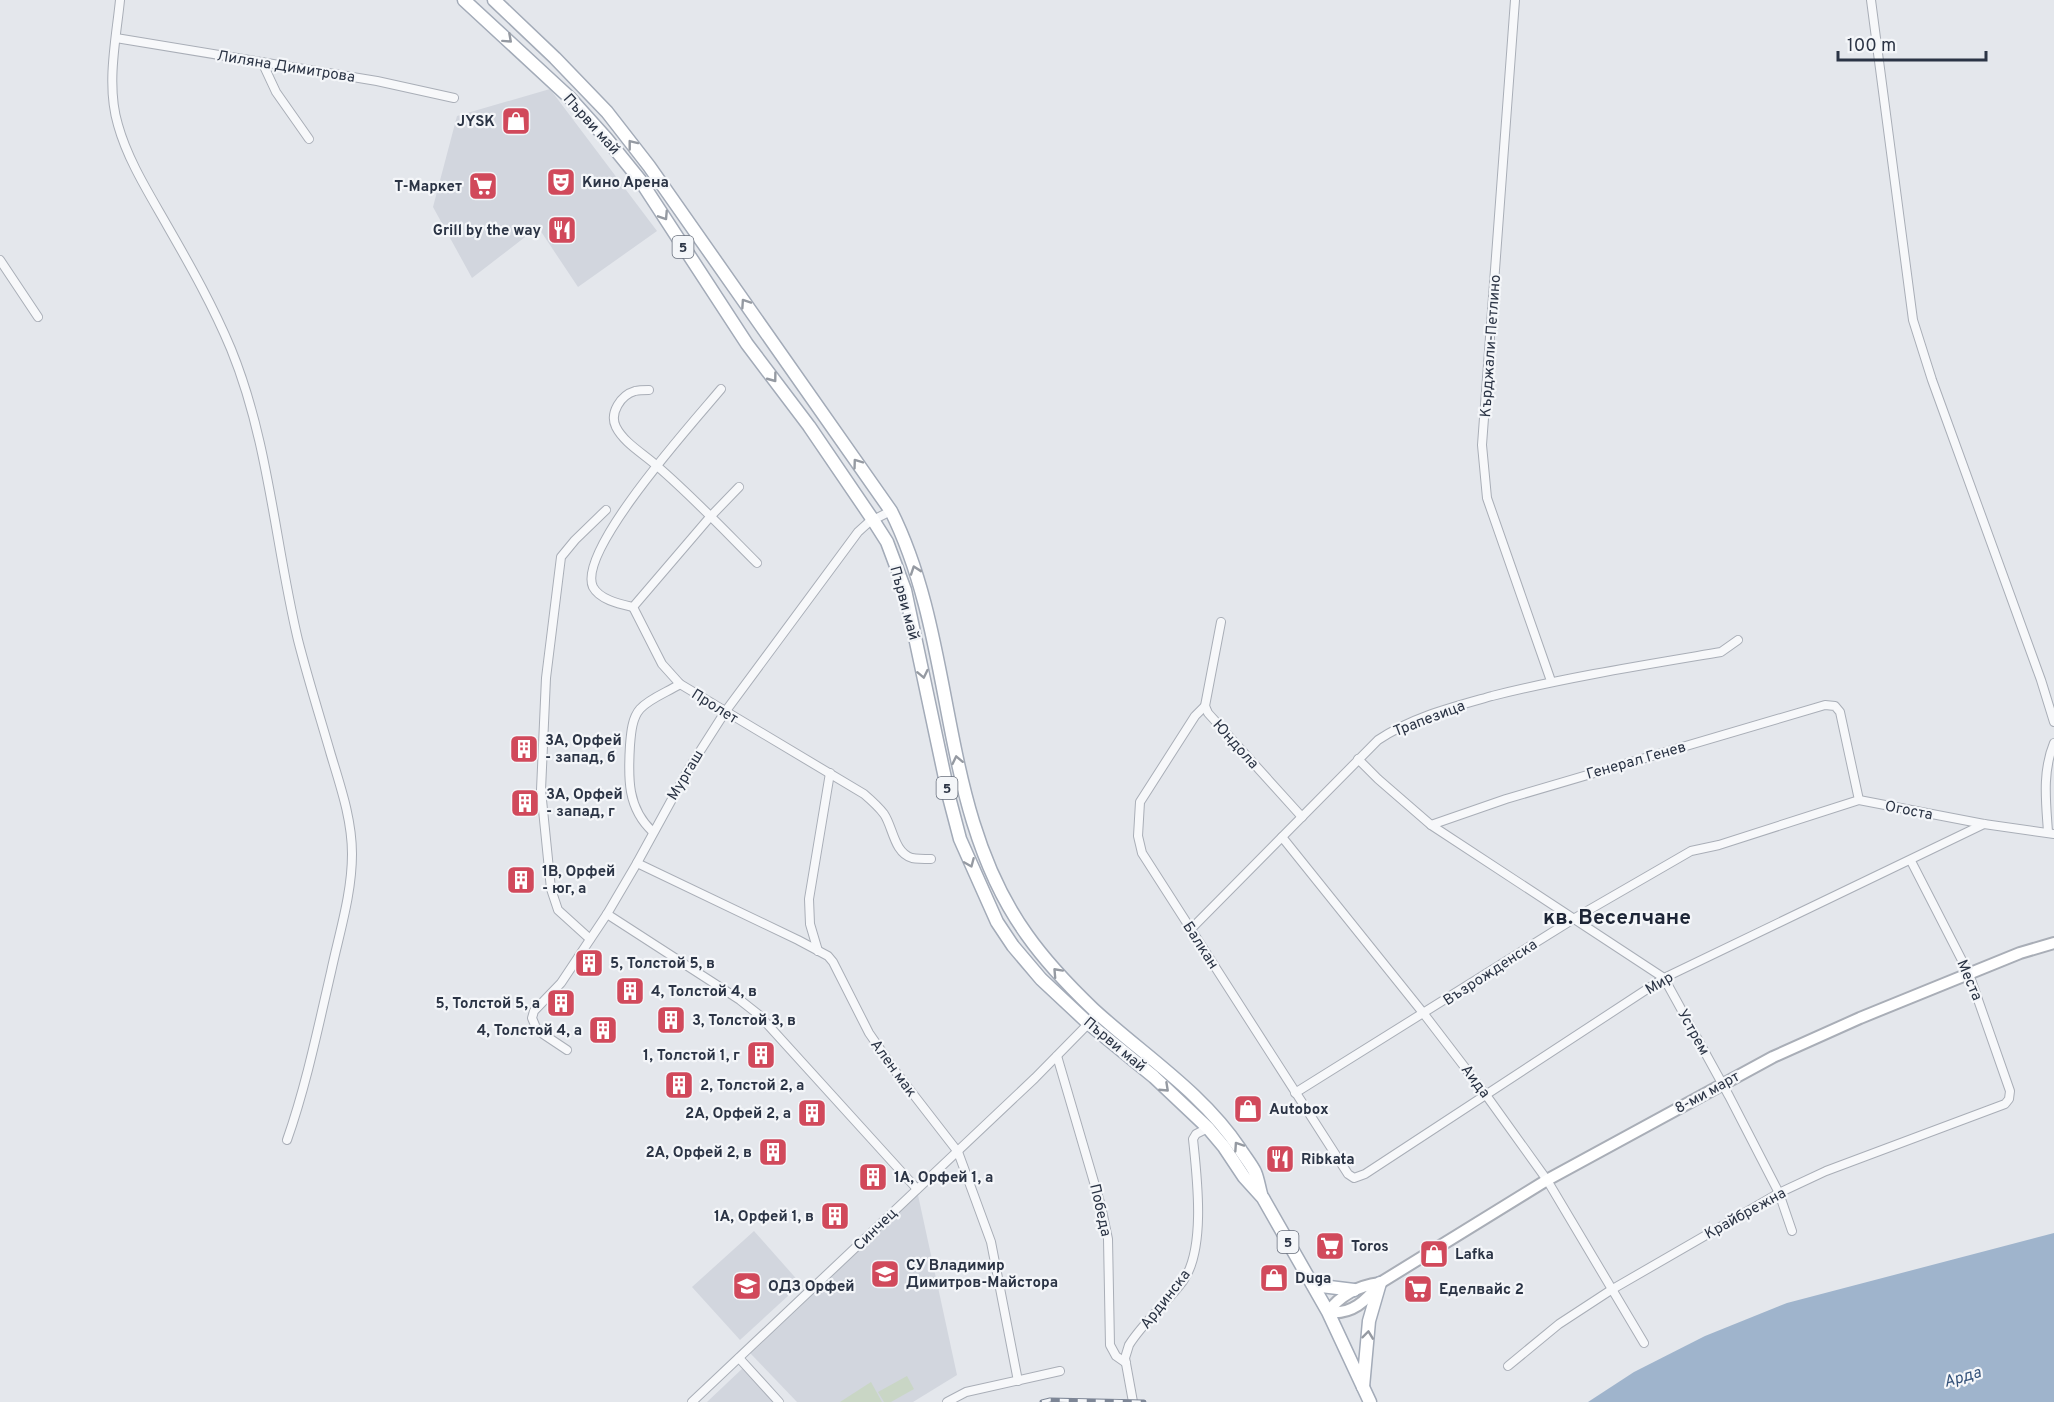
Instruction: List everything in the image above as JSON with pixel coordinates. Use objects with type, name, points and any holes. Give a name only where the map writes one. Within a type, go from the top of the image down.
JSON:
[{"type":"main road","name":"Първи май","points":[[464,0],[570,98],[640,180],[747,344],[809,426],[887,542],[905,590],[957,828],[997,922],[1041,979],[1088,1023],[1154,1077],[1208,1128],[1244,1177],[1263,1198]]},
{"type":"main road","name":"Първи май","points":[[494,0],[607,112],[649,166],[891,511],[904,537],[921,586],[964,794],[995,882],[1013,914],[1041,954],[1098,1013],[1182,1084],[1232,1138],[1254,1171],[1263,1198],[1328,1312],[1370,1402]]},
{"type":"main road","name":"8-ми март","points":[[1380,1283],[1548,1180],[1773,1057],[1851,1022],[2020,953],[2054,943]]},
{"type":"main road","points":[[1328,1312],[1336,1301],[1354,1290],[1380,1283]]},
{"type":"main road","points":[[1328,1312],[1340,1313],[1353,1309],[1380,1283]]},
{"type":"main road","points":[[1363,1389],[1370,1322],[1380,1283]]},
{"type":"main road","points":[[1313,1286],[1354,1290]]},
{"type":"street","points":[[120,0],[113,61],[117,124],[128,152],[153,200],[203,287],[234,357],[254,422],[279,538],[291,610],[343,794],[351,831],[352,858],[341,927],[320,1020],[294,1122],[287,1140]]},
{"type":"street","name":"Кърджали-Петлино","points":[[1515,0],[1482,445],[1487,498],[1551,681]]},
{"type":"street","points":[[1870,0],[1913,320],[1932,380],[2041,680],[2054,722]]},
{"type":"street","name":"Лиляна Димитрова","points":[[116,38],[377,81],[454,98]]},
{"type":"street","points":[[262,62],[276,93],[309,139]]},
{"type":"street","points":[[0,260],[38,317]]},
{"type":"street","points":[[721,389],[657,466],[615,522],[597,557],[592,573],[594,589],[614,602],[633,607],[710,517],[739,487]]},
{"type":"street","points":[[649,390],[635,391],[616,406],[615,426],[757,563]]},
{"type":"street","points":[[590,939],[558,910],[551,889],[541,790],[546,678],[561,557],[574,540],[606,510]]},
{"type":"street","name":"Мургаш","points":[[567,1050],[537,1030],[532,1018],[534,1011],[561,983],[607,914],[688,770],[725,712],[858,532],[873,520],[891,511]]},
{"type":"street","name":"Пролет","points":[[633,607],[662,664],[680,684],[876,803],[885,816],[902,852],[912,858],[931,859]]},
{"type":"street","name":"Юндола","points":[[1221,622],[1205,705],[1208,713],[1302,817]]},
{"type":"street","name":"Трапезица","points":[[1191,928],[1358,759],[1378,740],[1392,731],[1417,719],[1461,704],[1551,681],[1720,652],[1738,640]]},
{"type":"street","points":[[653,832],[636,810],[630,792],[628,776],[631,734],[635,716],[640,709],[680,684]]},
{"type":"street","name":"Балкан","points":[[1205,705],[1195,716],[1140,801],[1138,836],[1142,853],[1295,1093],[1348,1174],[1354,1178]]},
{"type":"street","name":"Генерал Генев","points":[[1431,825],[1506,799],[1825,705],[1835,706],[1840,712],[1859,800]]},
{"type":"street","name":"Огоста","points":[[1859,800],[1984,824],[2051,833],[2046,798],[2046,770],[2054,743]]},
{"type":"street","name":"Устрем","points":[[1358,759],[1378,780],[1431,825],[1664,978],[1779,1193],[1792,1231]]},
{"type":"street","points":[[818,951],[810,924],[809,899],[830,774]]},
{"type":"street","name":"Възрожденска","points":[[1295,1093],[1575,918],[1691,852],[1859,800]]},
{"type":"street","name":"Мир","points":[[1354,1178],[1365,1174],[1664,978],[1984,824]]},
{"type":"street","name":"Аида","points":[[1282,837],[1424,1014],[1548,1180],[1644,1343]]},
{"type":"street","name":"Места","points":[[1911,861],[1970,974],[2010,1091],[2009,1099],[2005,1104]]},
{"type":"street","name":"Ален мак","points":[[637,863],[828,956],[833,962],[869,1033],[958,1152],[991,1242],[1018,1380]]},
{"type":"street","points":[[607,914],[740,1000],[759,1015],[917,1189]]},
{"type":"street","name":"Синчец","points":[[692,1402],[958,1152],[1098,1013]]},
{"type":"street","name":"Победа","points":[[1057,1056],[1101,1206],[1108,1239],[1110,1345],[1116,1356],[1126,1363]]},
{"type":"street","name":"Крайбрежна","points":[[1508,1366],[1559,1324],[1611,1290],[1779,1193],[1827,1171],[2005,1104]]},
{"type":"street","name":"Ардинска","points":[[1133,1402],[1126,1363],[1127,1352],[1134,1337],[1184,1279],[1195,1255],[1197,1223],[1193,1139],[1196,1134],[1208,1128]]},
{"type":"street","points":[[739,1358],[779,1402]]},
{"type":"street","points":[[947,1402],[966,1392],[1060,1371]]},
{"type":"shaded area","points":[[550,89],[657,231],[578,287],[538,227],[472,278],[433,207],[457,116]]},
{"type":"shaded area","name":"СУ Владимир Димитров-Майстора","points":[[918,1195],[957,1375],[913,1402],[797,1402],[750,1353]]},
{"type":"shaded area","name":"ОДЗ Орфей","points":[[754,1231],[801,1284],[740,1340],[692,1287]]},
{"type":"shaded area","points":[[744,1367],[777,1402],[707,1402]]},
{"type":"green space","points":[[907,1376],[914,1389],[891,1402],[884,1402],[878,1392]]},
{"type":"green space","points":[[871,1382],[882,1402],[840,1402]]},
{"type":"water","name":"Арда","points":[[2054,1233],[2054,1402],[1588,1402],[1634,1372],[1705,1336],[1787,1303]]},
{"type":"railway","points":[[1042,1402],[1050,1400],[1144,1402]]},
{"type":"place","name":"JYSK","points":[[516,121]]},
{"type":"place","name":"Кино Арена","points":[[561,182]]},
{"type":"place","name":"Т-Маркет","points":[[483,186]]},
{"type":"place","name":"Grill by the way","points":[[562,230]]},
{"type":"place","name":"3А, Орфей - запад, б","points":[[524,749]]},
{"type":"place","name":"3А, Орфей - запад, г","points":[[525,803]]},
{"type":"place","name":"1В, Орфей - юг, а","points":[[521,880]]},
{"type":"place","name":"5, Толстой 5, в","points":[[589,963]]},
{"type":"place","name":"4, Толстой 4, в","points":[[630,991]]},
{"type":"place","name":"5, Толстой 5, а","points":[[561,1003]]},
{"type":"place","name":"3, Толстой 3, в","points":[[671,1020]]},
{"type":"place","name":"4, Толстой 4, а","points":[[603,1030]]},
{"type":"place","name":"1, Толстой 1, г","points":[[761,1055]]},
{"type":"place","name":"2, Толстой 2, а","points":[[679,1085]]},
{"type":"place","name":"Autobox","points":[[1248,1109]]},
{"type":"place","name":"2А, Орфей 2, а","points":[[812,1113]]},
{"type":"place","name":"2А, Орфей 2, в","points":[[773,1152]]},
{"type":"place","name":"Ribkata","points":[[1280,1159]]},
{"type":"place","name":"1А, Орфей 1, а","points":[[873,1177]]},
{"type":"place","name":"1А, Орфей 1, в","points":[[835,1216]]},
{"type":"place","name":"Toros","points":[[1330,1246]]},
{"type":"place","name":"Lafka","points":[[1434,1254]]},
{"type":"place","name":"СУ Владимир Димитров-Майстора","points":[[885,1274]]},
{"type":"place","name":"Duga","points":[[1274,1278]]},
{"type":"place","name":"ОДЗ Орфей","points":[[747,1286]]},
{"type":"place","name":"Еделвайс 2","points":[[1418,1289]]},
{"type":"district","name":"кв. Веселчане","points":[[1617,917]]}]
